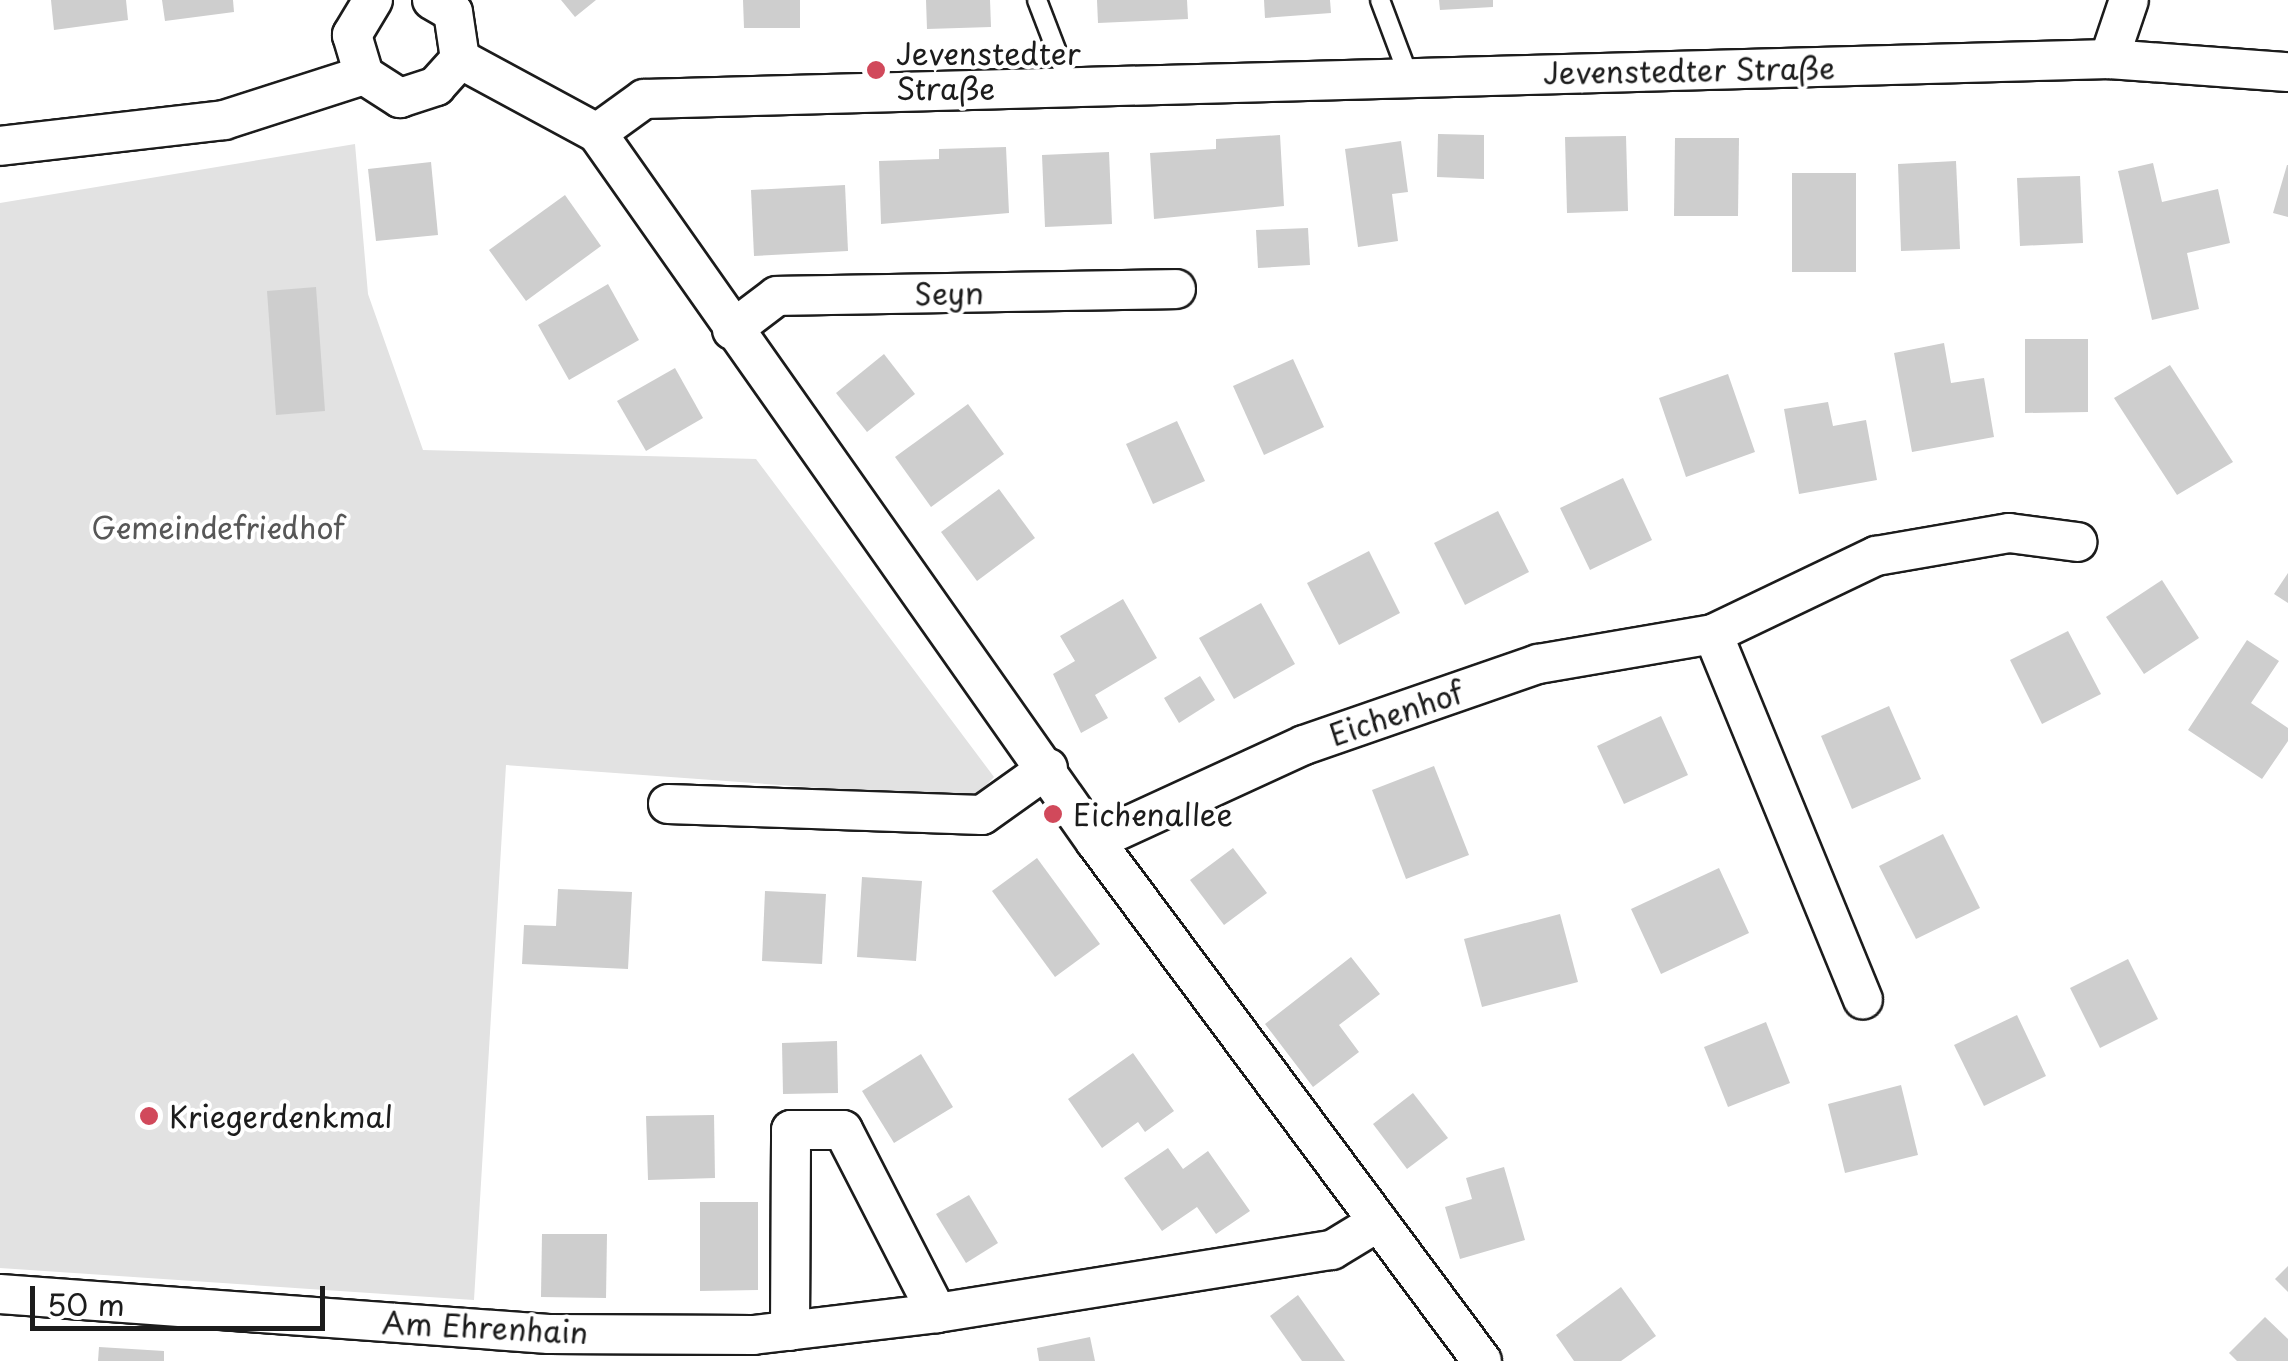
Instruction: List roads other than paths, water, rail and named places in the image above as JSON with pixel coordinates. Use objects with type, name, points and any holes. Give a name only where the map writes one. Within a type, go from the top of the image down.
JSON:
[{"type":"street","points":[[373,0],[352,36],[364,75],[400,98],[436,86],[460,59]]},
{"type":"street","points":[[432,0],[453,12],[460,59]]},
{"type":"street","points":[[2108,59],[2128,0]]},
{"type":"street","points":[[460,59],[597,134],[732,330],[1048,768],[1095,841],[1482,1361]]},
{"type":"street","name":"Jevenstedter Straße","points":[[597,134],[644,99],[2108,59],[2288,72]]},
{"type":"street","points":[[0,146],[224,120],[364,75]]},
{"type":"street","name":"Seyn","points":[[732,330],[778,296],[1176,289]]},
{"type":"street","name":"Eichenhof","points":[[1095,841],[1304,745],[1538,664],[1712,634],[1876,556],[2008,533],[2077,542]]},
{"type":"street","points":[[1712,634],[1863,1000]]},
{"type":"street","points":[[668,804],[982,815],[1048,768]]},
{"type":"street","points":[[790,1330],[791,1130],[843,1130],[938,1313]]},
{"type":"street","name":"Am Ehrenhain","points":[[0,1294],[549,1334],[753,1335],[938,1313],[1332,1250],[1378,1222]]},
{"type":"lane","points":[[1037,0],[1070,86]]},
{"type":"lane","points":[[1380,0],[1409,77]]},
{"type":"place","name":"Jevenstedter Straße","points":[[876,70]]},
{"type":"place","name":"Eichenallee","points":[[1053,814]]},
{"type":"place","name":"Kriegerdenkmal","points":[[149,1116]]},
{"type":"park label","name":"Gemeindefriedhof","points":[[218,527]]}]
